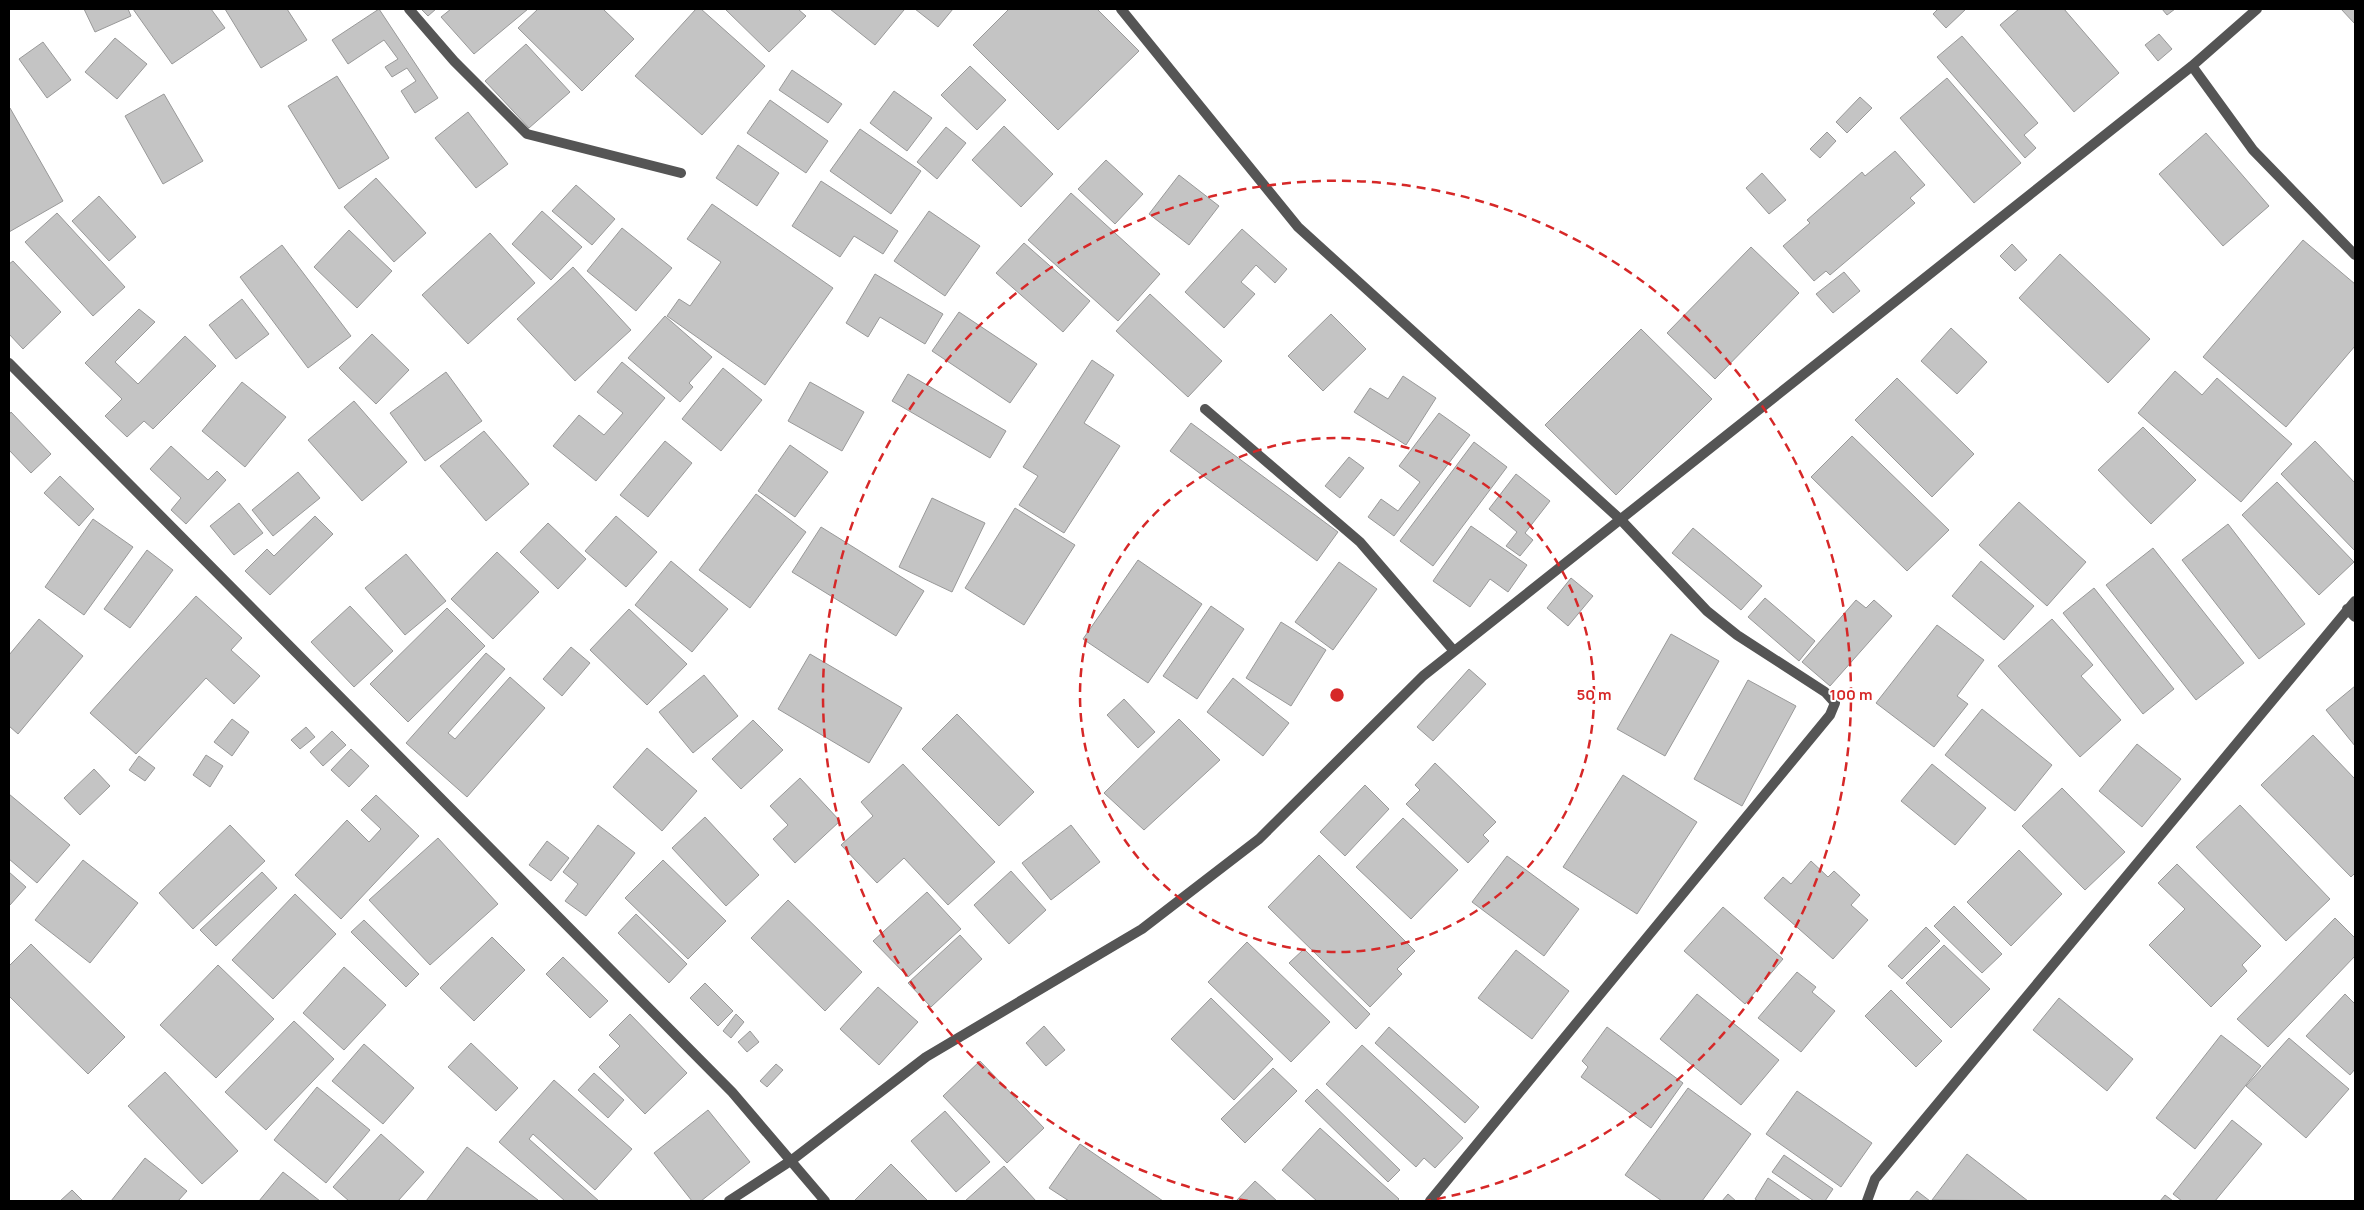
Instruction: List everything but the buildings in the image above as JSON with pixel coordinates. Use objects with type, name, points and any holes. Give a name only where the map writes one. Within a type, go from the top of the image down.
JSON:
[{"type":"street","points":[[409,9],[454,61],[527,134],[681,173]]},
{"type":"street","points":[[1121,9],[1298,226],[1621,520],[1707,611],[1737,635],[1825,692],[1835,703],[1830,715],[1430,1201]]},
{"type":"street","points":[[729,1201],[792,1160],[926,1057],[1142,929],[1251,845],[1423,676],[1454,650],[1621,520],[2192,66],[2257,9]]},
{"type":"street","points":[[2192,66],[2253,150],[2355,255]]},
{"type":"street","points":[[9,363],[732,1092],[792,1160],[825,1201]]},
{"type":"street","points":[[1205,409],[1360,542],[1454,650]]},
{"type":"street","points":[[1867,1201],[1875,1179],[2355,601]]},
{"type":"street","points":[[2348,609],[2355,618]]}]
